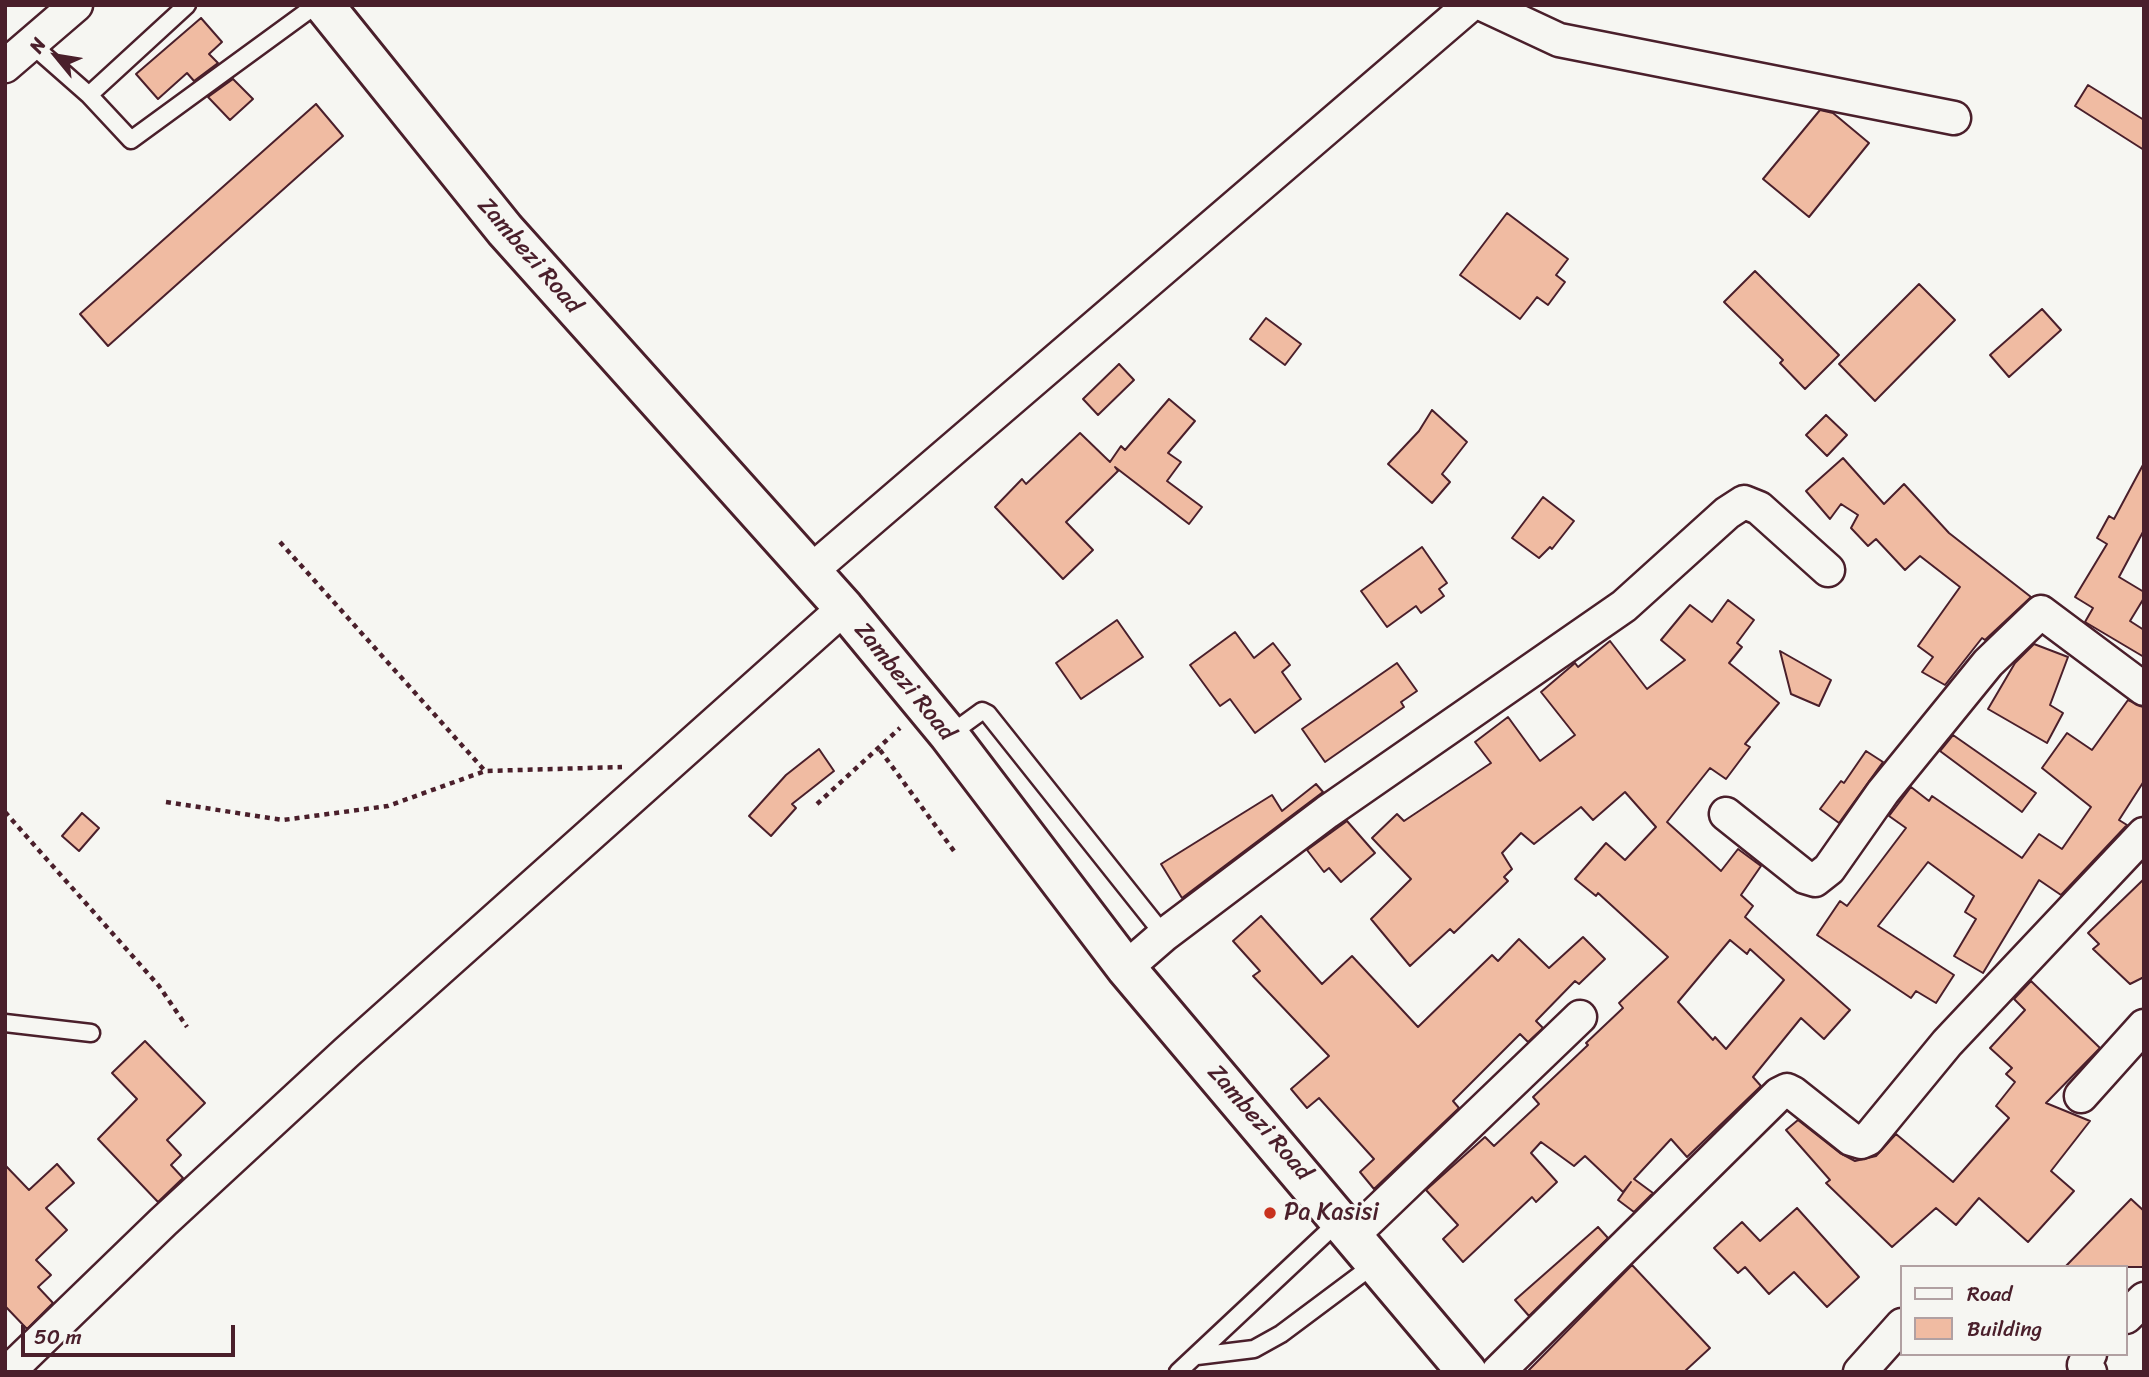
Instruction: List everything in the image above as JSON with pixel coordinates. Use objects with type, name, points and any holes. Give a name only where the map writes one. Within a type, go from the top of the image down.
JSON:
[{"type":"main road","name":"Zambezi Road","points":[[324,5],[505,230],[844,608],[949,735],[1126,968],[1467,1372]]},
{"type":"street","points":[[5,66],[76,5]]},
{"type":"street","points":[[811,571],[1470,5]]},
{"type":"street","points":[[1484,5],[1559,40],[1954,118]]},
{"type":"street","points":[[1126,968],[1164,935],[1420,745],[1624,606],[1727,513],[1744,502],[1759,508],[1828,570]]},
{"type":"street","points":[[8,1372],[163,1222],[347,1052],[844,608]]},
{"type":"street","points":[[1726,814],[1805,877],[1815,880],[1829,869],[1883,792],[1988,663],[2041,612],[2144,689]]},
{"type":"street","points":[[1498,1372],[1779,1094],[1787,1090],[1793,1093],[1851,1139],[1861,1142],[1868,1139],[1947,1043],[2144,834]]},
{"type":"street","points":[[1357,1239],[1580,1017]]},
{"type":"street","points":[[2081,1096],[2144,1026]]},
{"type":"street","points":[[2128,1315],[2144,1299]]},
{"type":"street","points":[[1860,1372],[1900,1327]]},
{"type":"street","points":[[2089,1356],[2084,1365],[2090,1372]]},
{"type":"lane","points":[[89,95],[187,5]]},
{"type":"lane","points":[[31,44],[89,95],[131,140],[316,5]]},
{"type":"lane","points":[[949,735],[982,711],[988,714],[1164,935]]},
{"type":"lane","points":[[5,1023],[91,1033]]},
{"type":"lane","points":[[1196,1356],[1254,1349],[1281,1334],[1357,1239]]},
{"type":"lane","points":[[1178,1372],[1247,1304],[1357,1239]]},
{"type":"path","points":[[280,542],[485,771]]},
{"type":"path","points":[[817,803],[880,750],[923,705]]},
{"type":"path","points":[[880,750],[954,851]]},
{"type":"path","points":[[166,802],[283,820],[388,807],[485,771],[631,767],[657,774]]},
{"type":"path","points":[[5,812],[150,976],[187,1027]]},
{"type":"building","points":[[201,18],[222,42],[209,54],[218,63],[194,81],[187,73],[158,99],[136,74]]},
{"type":"building","points":[[233,79],[253,99],[230,120],[208,97]]},
{"type":"building","points":[[2088,85],[2144,120],[2144,150],[2075,106]]},
{"type":"building","points":[[316,104],[343,136],[108,346],[80,314]]},
{"type":"building","points":[[1820,110],[1833,113],[1869,143],[1809,217],[1763,179]]},
{"type":"building","points":[[1507,213],[1568,259],[1556,275],[1565,282],[1548,305],[1537,297],[1520,319],[1460,275]]},
{"type":"building","points":[[1755,271],[1839,355],[1805,389],[1780,363],[1783,360],[1724,302]]},
{"type":"building","points":[[1919,284],[1955,320],[1875,401],[1839,364]]},
{"type":"building","points":[[2042,309],[2061,330],[2009,377],[1990,355]]},
{"type":"building","points":[[1266,318],[1301,344],[1285,365],[1250,339]]},
{"type":"building","points":[[1119,364],[1134,380],[1098,415],[1083,399]]},
{"type":"building","points":[[1169,399],[1195,421],[1168,453],[1181,462],[1167,481],[1202,507],[1189,524],[1115,467],[1118,471],[1066,522],[1093,550],[1063,579],[995,507],[1022,479],[1026,484],[1080,433],[1110,462],[1121,446],[1125,450]]},
{"type":"building","points":[[1432,410],[1467,442],[1442,474],[1450,482],[1432,503],[1388,464],[1419,431]]},
{"type":"building","points":[[1826,415],[1847,435],[1827,456],[1806,435]]},
{"type":"building","points":[[1843,458],[1884,504],[1904,484],[1949,533],[2031,597],[1985,640],[1982,638],[1945,685],[1922,672],[1933,657],[1918,646],[1960,587],[1920,556],[1905,570],[1876,539],[1868,546],[1851,528],[1858,515],[1841,504],[1830,519],[1806,491]]},
{"type":"building","points":[[2144,463],[2144,530],[2119,577],[2144,592],[2144,598],[2130,621],[2144,630],[2144,657],[2085,622],[2093,608],[2075,597],[2107,544],[2097,538],[2109,516],[2114,519]]},
{"type":"building","points":[[1543,497],[1574,521],[1552,549],[1550,547],[1539,558],[1512,538]]},
{"type":"building","points":[[1422,547],[1447,583],[1439,589],[1444,596],[1421,613],[1416,606],[1387,627],[1361,591]]},
{"type":"building","points":[[1728,600],[1754,620],[1737,643],[1742,647],[1729,663],[1779,703],[1745,744],[1750,747],[1726,779],[1710,768],[1667,822],[1721,871],[1738,849],[1761,866],[1741,895],[1753,906],[1745,917],[1850,1010],[1824,1039],[1801,1018],[1753,1077],[1761,1086],[1687,1157],[1671,1139],[1634,1179],[1653,1193],[1634,1212],[1618,1200],[1631,1182],[1623,1192],[1585,1156],[1574,1166],[1541,1142],[1531,1153],[1557,1182],[1536,1202],[1532,1197],[1463,1262],[1443,1239],[1458,1225],[1426,1190],[1485,1137],[1494,1146],[1539,1104],[1533,1097],[1588,1045],[1586,1043],[1623,1008],[1619,1003],[1668,957],[1598,893],[1596,896],[1575,879],[1606,843],[1625,860],[1656,827],[1625,792],[1593,820],[1581,807],[1534,844],[1521,833],[1502,853],[1512,869],[1504,877],[1508,881],[1454,933],[1450,929],[1410,966],[1371,919],[1411,879],[1372,838],[1397,814],[1404,821],[1491,763],[1475,742],[1508,717],[1540,761],[1575,735],[1541,692],[1575,663],[1578,667],[1610,641],[1647,689],[1685,660],[1661,640],[1690,605],[1712,622]],"holes":[[[1730,940],[1747,954],[1750,949],[1784,980],[1726,1049],[1715,1037],[1713,1040],[1678,1002]]]},
{"type":"building","points":[[1117,620],[1143,657],[1081,699],[1056,663]]},
{"type":"building","points":[[1235,632],[1254,658],[1273,643],[1290,665],[1282,672],[1301,699],[1255,733],[1230,699],[1220,706],[1190,665]]},
{"type":"building","points":[[2034,644],[2068,657],[2050,705],[2063,713],[2047,743],[1988,709],[2015,663]]},
{"type":"building","points":[[1780,651],[1831,680],[1819,706],[1791,694]]},
{"type":"building","points":[[1397,663],[1417,691],[1401,702],[1404,707],[1325,762],[1302,729]]},
{"type":"building","points":[[2128,700],[2144,707],[2144,781],[2119,820],[2127,825],[2061,895],[2039,880],[1983,973],[1954,956],[1976,919],[1965,912],[1974,896],[1928,862],[1878,926],[1954,975],[1936,1003],[1916,991],[1911,998],[1817,935],[1840,901],[1847,906],[1906,828],[1889,816],[1911,787],[1929,801],[1932,796],[2022,858],[2039,834],[2062,849],[2091,807],[2042,768],[2067,733],[2092,750]]},
{"type":"building","points":[[1953,735],[2036,793],[2022,812],[1940,751]]},
{"type":"building","points":[[819,749],[834,771],[792,804],[796,808],[771,836],[749,816],[786,775]]},
{"type":"building","points":[[1866,751],[1883,762],[1839,823],[1820,809],[1841,781],[1844,783]]},
{"type":"building","points":[[1316,784],[1323,792],[1182,898],[1161,864],[1272,795],[1282,811]]},
{"type":"building","points":[[82,813],[99,828],[79,851],[62,836]]},
{"type":"building","points":[[1347,821],[1375,853],[1341,882],[1329,868],[1324,872],[1307,850]]},
{"type":"building","points":[[2144,879],[2144,977],[2130,984],[2093,949],[2099,944],[2088,933]]},
{"type":"building","points":[[1261,916],[1322,984],[1352,956],[1418,1027],[1492,955],[1498,961],[1519,939],[1549,968],[1583,937],[1605,959],[1579,984],[1575,981],[1536,1021],[1543,1028],[1528,1042],[1520,1034],[1453,1101],[1459,1108],[1374,1189],[1360,1172],[1374,1159],[1319,1098],[1307,1108],[1291,1089],[1329,1056],[1253,976],[1260,971],[1233,941]]},
{"type":"building","points":[[2031,981],[2100,1048],[2046,1103],[2090,1121],[2051,1171],[2074,1191],[2028,1242],[1979,1198],[1956,1225],[1936,1208],[1892,1247],[1826,1183],[1830,1180],[1786,1130],[1798,1120],[1840,1153],[1855,1161],[1876,1156],[1896,1134],[1953,1182],[2009,1118],[1996,1106],[2015,1082],[2006,1074],[2012,1068],[1990,1048],[2025,1010],[2014,999]]},
{"type":"building","points":[[145,1041],[205,1103],[167,1140],[181,1155],[171,1165],[183,1178],[158,1202],[98,1139],[137,1099],[112,1073]]},
{"type":"building","points":[[57,1164],[74,1183],[46,1208],[67,1230],[36,1260],[51,1275],[38,1287],[53,1303],[27,1329],[5,1306],[5,1165],[29,1190]]},
{"type":"building","points":[[2131,1199],[2144,1211],[2144,1267],[2067,1265]]},
{"type":"building","points":[[1797,1208],[1859,1277],[1827,1307],[1794,1272],[1769,1294],[1745,1267],[1738,1273],[1714,1248],[1742,1222],[1760,1241]]},
{"type":"building","points":[[1598,1227],[1608,1238],[1529,1316],[1515,1300]]},
{"type":"building","points":[[1632,1265],[1710,1348],[1684,1372],[1527,1372]]},
{"type":"place","name":"Pa Kasisi","points":[[1270,1213]]}]
